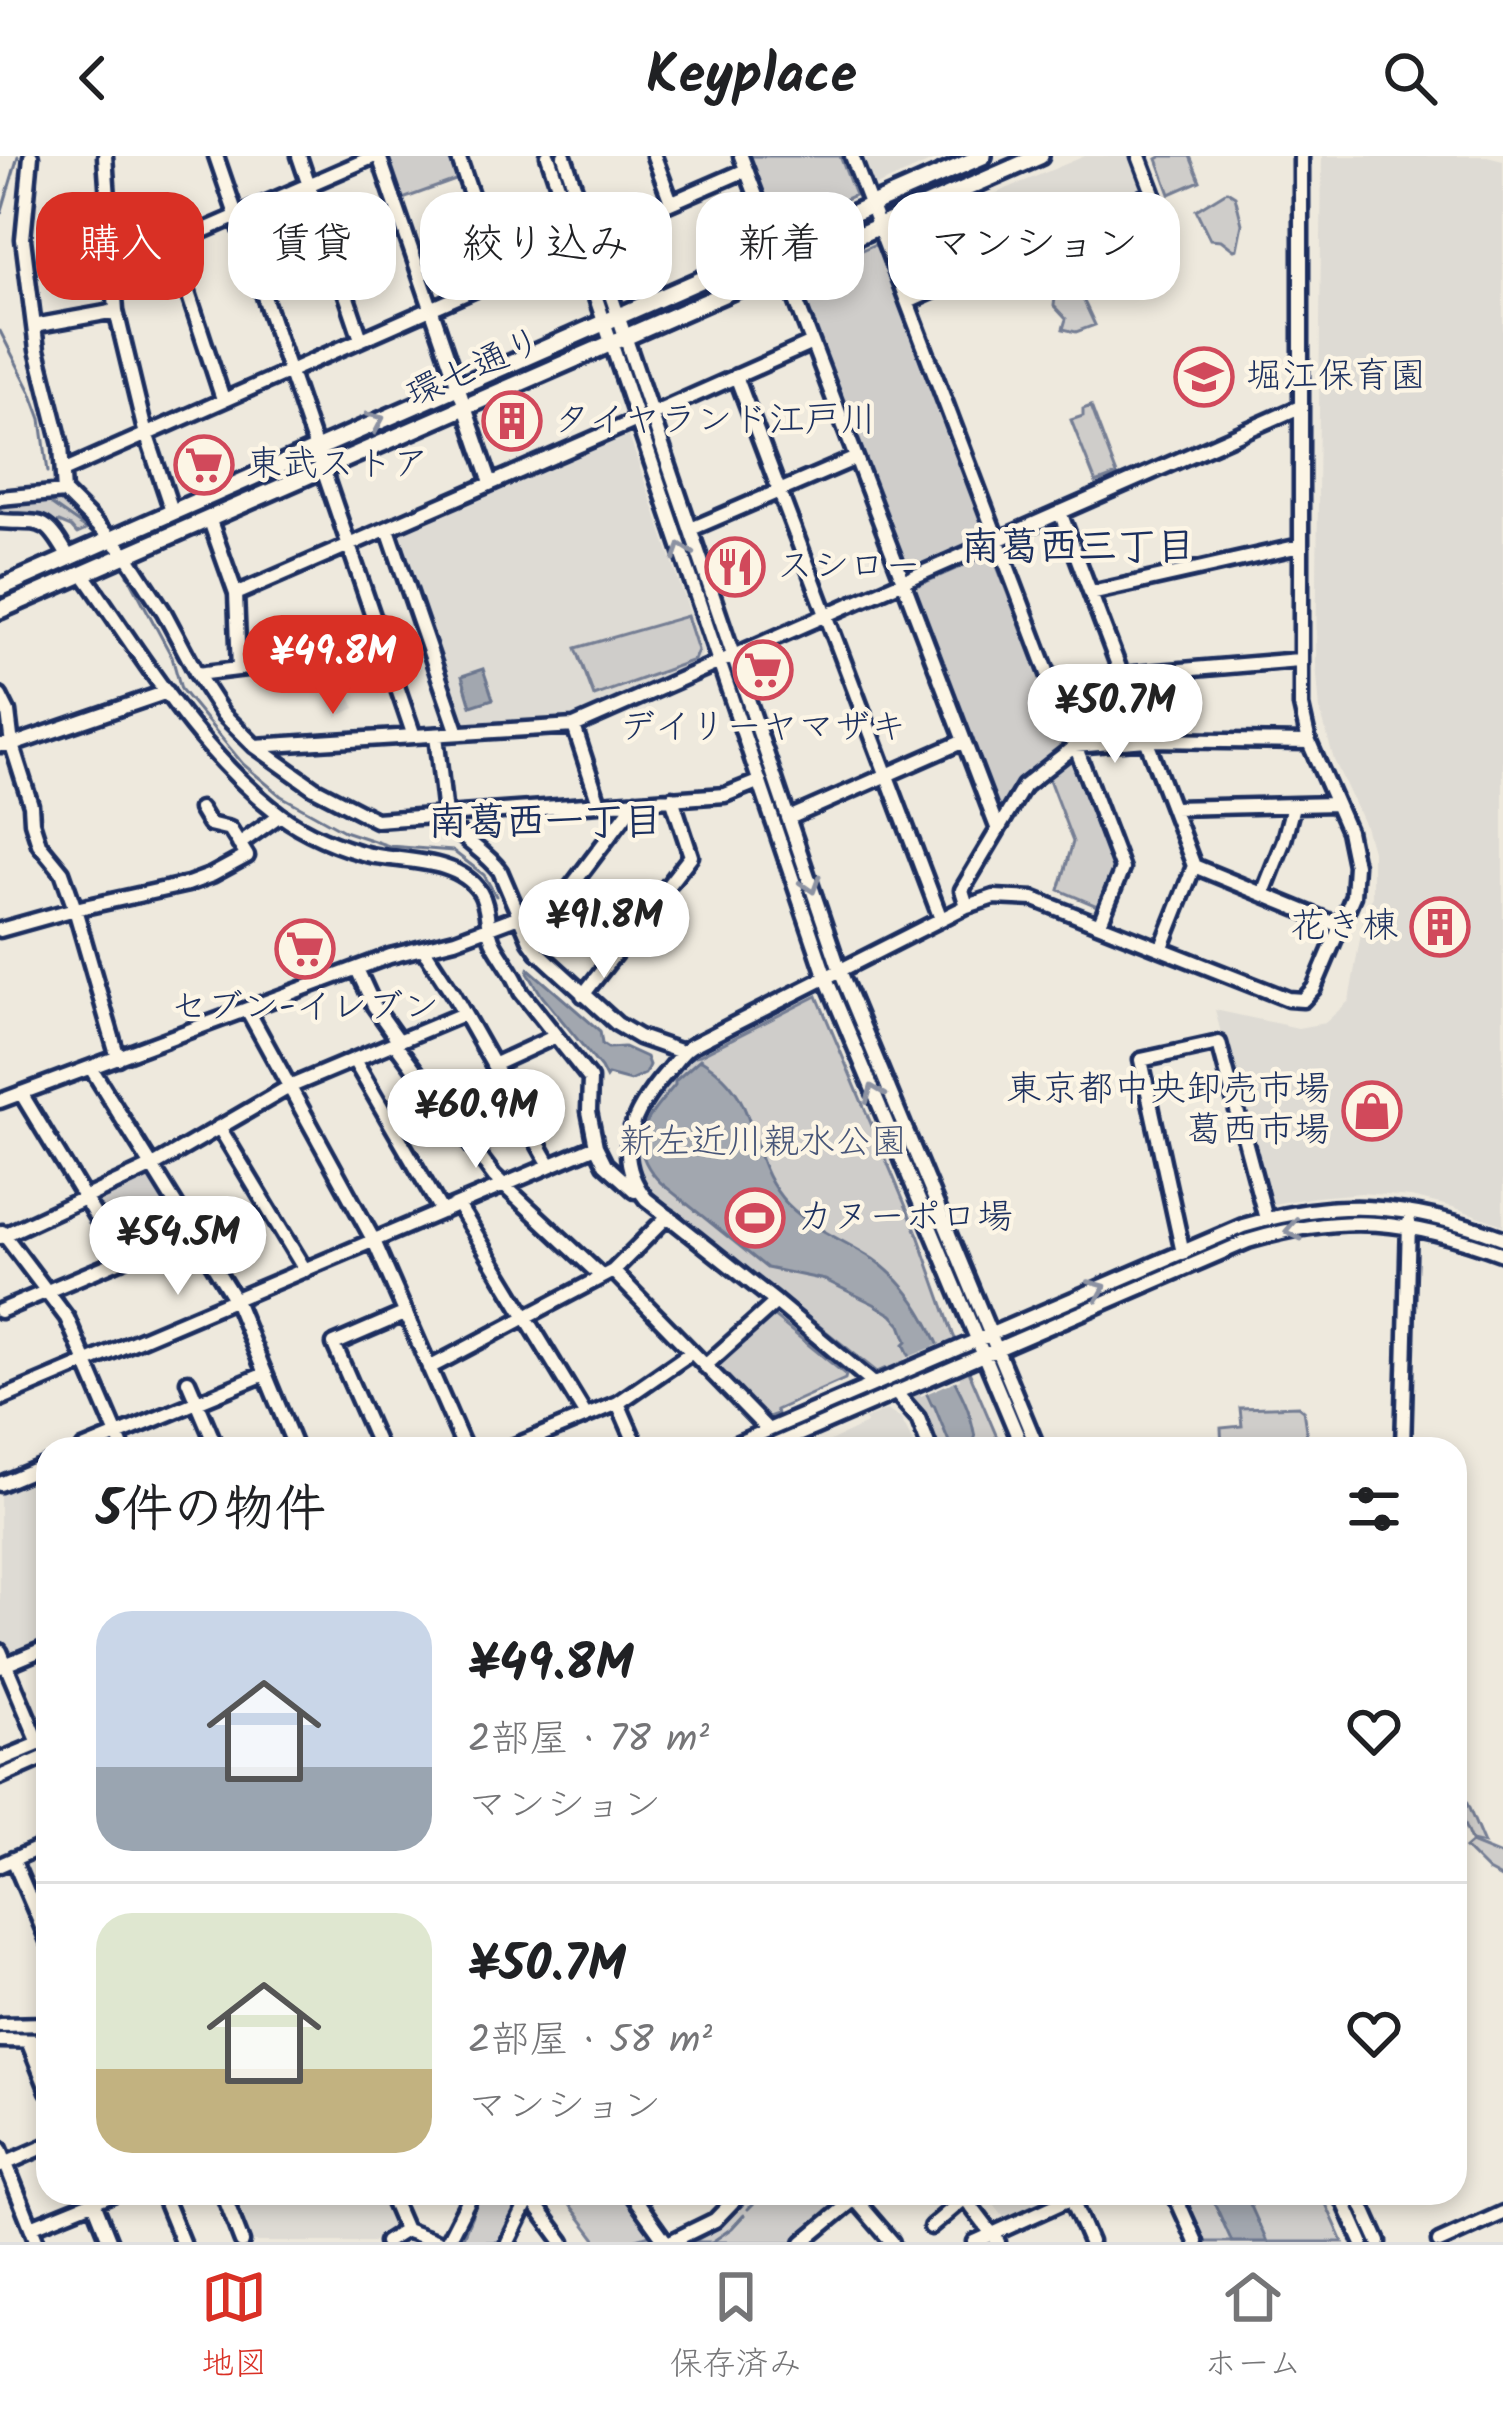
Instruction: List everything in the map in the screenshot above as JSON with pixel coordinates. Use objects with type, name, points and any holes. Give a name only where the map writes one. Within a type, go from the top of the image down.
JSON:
[{"type":"main road","name":"環七通り","points":[[864,207],[983,156]]},
{"type":"main road","name":"環七通り","points":[[864,231],[1040,156]]},
{"type":"main road","name":"環七通り","points":[[0,588],[696,281]]},
{"type":"main road","name":"環七通り","points":[[0,610],[706,300]]},
{"type":"street","points":[[31,156],[23,239],[42,373],[61,446],[64,491],[126,554],[223,714],[255,746],[314,788],[376,820],[725,795],[760,781]]},
{"type":"street","points":[[105,156],[108,192]]},
{"type":"street","points":[[216,156],[228,192]]},
{"type":"street","points":[[299,156],[361,339]]},
{"type":"street","points":[[293,192],[377,156],[491,483]]},
{"type":"street","points":[[458,156],[470,192]]},
{"type":"street","points":[[548,156],[560,192]]},
{"type":"street","points":[[564,156],[576,192]]},
{"type":"street","points":[[654,156],[667,192]]},
{"type":"street","points":[[852,156],[1122,869],[1100,922]]},
{"type":"street","points":[[908,302],[1153,193],[1139,156]]},
{"type":"street","points":[[646,1199],[628,1165],[630,1126],[641,1103],[682,1052],[994,896],[1034,899],[1297,1001],[1310,995],[1353,896],[1355,865],[1348,831],[1309,742],[1301,706],[1301,156]]},
{"type":"street","points":[[672,201],[743,163],[754,192]]},
{"type":"street","points":[[115,300],[146,434],[172,512]]},
{"type":"street","points":[[190,300],[223,399]]},
{"type":"street","points":[[265,300],[414,736]]},
{"type":"street","points":[[63,471],[451,300]]},
{"type":"street","points":[[603,300],[611,319]]},
{"type":"street","points":[[607,300],[637,420],[826,978],[984,1338]]},
{"type":"street","points":[[796,300],[998,830]]},
{"type":"street","points":[[34,326],[116,311]]},
{"type":"street","points":[[617,339],[652,414],[840,971],[990,1353],[1018,1437]]},
{"type":"street","points":[[652,414],[812,343]]},
{"type":"street","points":[[736,376],[941,920]]},
{"type":"street","points":[[255,746],[574,726],[1300,407]]},
{"type":"street","points":[[236,594],[637,420]]},
{"type":"street","points":[[692,529],[856,458]]},
{"type":"street","points":[[0,498],[64,491]]},
{"type":"street","points":[[1060,512],[1194,866],[1162,947]]},
{"type":"street","points":[[209,518],[236,594],[239,669]]},
{"type":"street","points":[[0,521],[47,525],[69,558]]},
{"type":"street","points":[[388,530],[458,733]]},
{"type":"street","points":[[1091,593],[1300,546]]},
{"type":"street","points":[[83,573],[196,730],[280,815],[322,838],[367,854],[431,864],[464,876],[479,890],[488,909],[491,940],[521,992],[590,1079],[589,1111],[605,1164],[874,1384]]},
{"type":"street","points":[[197,674],[384,651]]},
{"type":"street","points":[[1123,675],[1300,660]]},
{"type":"street","points":[[6,745],[167,692]]},
{"type":"street","points":[[0,696],[8,712],[6,745],[32,805],[39,844],[62,872],[118,1058]]},
{"type":"street","points":[[574,726],[599,803]]},
{"type":"street","points":[[436,735],[445,815],[451,826],[494,863],[538,952],[617,1024],[682,1052]]},
{"type":"street","points":[[967,906],[962,890],[1024,786],[1076,746],[1146,740],[1309,742]]},
{"type":"street","points":[[789,818],[964,741]]},
{"type":"street","points":[[583,994],[691,856],[672,798]]},
{"type":"street","points":[[530,941],[636,801]]},
{"type":"street","points":[[1173,808],[1335,804]]},
{"type":"street","points":[[1263,893],[1285,841],[1293,806]]},
{"type":"street","points":[[0,930],[188,884],[247,856],[230,829],[208,824],[200,809]]},
{"type":"street","points":[[239,844],[280,815]]},
{"type":"street","points":[[1194,866],[1340,926]]},
{"type":"street","points":[[0,1101],[357,968],[519,916]]},
{"type":"street","points":[[423,947],[550,1166]]},
{"type":"street","points":[[357,968],[397,1042],[494,1176],[692,1352],[768,1430]]},
{"type":"street","points":[[248,1011],[374,1241],[460,1437]]},
{"type":"street","points":[[118,1437],[67,1318],[2,1234],[152,1166],[289,1087],[463,1014]]},
{"type":"street","points":[[493,1065],[556,1036]]},
{"type":"street","points":[[1183,1252],[1141,1060],[1220,1043],[1266,1220]]},
{"type":"street","points":[[354,1060],[442,1212]]},
{"type":"street","points":[[91,1068],[235,1300],[291,1437]]},
{"type":"street","points":[[21,1093],[122,1260]]},
{"type":"street","points":[[219,1127],[305,1270]]},
{"type":"street","points":[[0,1399],[596,1146]]},
{"type":"street","points":[[458,1205],[586,1416]]},
{"type":"street","points":[[752,1437],[1243,1226],[1336,1207],[1391,1208],[1457,1221],[1503,1238]]},
{"type":"street","points":[[1403,1437],[1410,1211]]},
{"type":"street","points":[[429,1368],[607,1274],[668,1216]]},
{"type":"street","points":[[792,1437],[1270,1235],[1338,1223],[1409,1227],[1503,1254]]},
{"type":"street","points":[[0,1311],[192,1231]]},
{"type":"street","points":[[706,1366],[776,1302]]},
{"type":"street","points":[[375,1437],[334,1344],[406,1313]]},
{"type":"street","points":[[536,1437],[617,1403],[692,1352]]},
{"type":"street","points":[[990,1353],[1032,1437]]},
{"type":"street","points":[[130,1437],[265,1374]]},
{"type":"street","points":[[188,1382],[212,1437]]},
{"type":"street","points":[[901,1390],[925,1437]]},
{"type":"street","points":[[617,1403],[633,1437]]},
{"type":"street","points":[[800,1437],[801,1433]]},
{"type":"street","points":[[0,1484],[36,1469]]},
{"type":"street","points":[[36,1651],[2,1661],[36,1731]]},
{"type":"street","points":[[0,1760],[36,1754]]},
{"type":"street","points":[[0,1778],[36,1758]]},
{"type":"street","points":[[36,1849],[6,1862],[36,1918]]},
{"type":"street","points":[[0,2025],[36,2024]]},
{"type":"street","points":[[0,2040],[36,2041]]},
{"type":"street","points":[[28,2041],[36,2061]]},
{"type":"street","points":[[0,2149],[37,2242]]},
{"type":"street","points":[[3,2165],[36,2150]]},
{"type":"street","points":[[31,2227],[86,2205]]},
{"type":"street","points":[[95,2205],[110,2242]]},
{"type":"street","points":[[167,2205],[182,2242]]},
{"type":"street","points":[[228,2205],[242,2242]]},
{"type":"street","points":[[394,2205],[405,2230],[443,2242],[465,2205]]},
{"type":"street","points":[[508,2242],[524,2205]]},
{"type":"street","points":[[535,2205],[563,2242]]},
{"type":"street","points":[[640,2205],[668,2242],[715,2220],[729,2205]]},
{"type":"street","points":[[803,2242],[847,2205]]},
{"type":"street","points":[[865,2205],[892,2242]]},
{"type":"street","points":[[931,2227],[954,2205]]},
{"type":"street","points":[[970,2205],[996,2238]]},
{"type":"street","points":[[975,2242],[996,2238],[1060,2205]]},
{"type":"street","points":[[1080,2205],[1090,2242]]},
{"type":"street","points":[[1179,2205],[1196,2242]]},
{"type":"street","points":[[1345,2205],[1362,2242]]},
{"type":"street","points":[[1362,2205],[1379,2242]]},
{"type":"street","points":[[1439,2242],[1503,2213]]},
{"type":"street","points":[[386,2242],[405,2230]]},
{"type":"shaded area","points":[[859,156],[944,156],[876,186],[869,183]]},
{"type":"shaded area","points":[[1085,156],[1133,156],[1146,190],[1141,192],[999,192]]},
{"type":"shaded area","points":[[1322,156],[1487,156],[1503,160],[1503,1225],[1411,1197],[1361,1193],[1266,1205],[1215,1010],[1298,1028],[1325,1023],[1349,1001],[1372,896],[1372,851],[1334,760],[1320,710],[1316,664]]},
{"type":"shaded area","points":[[622,431],[628,433],[703,651],[698,664],[570,718],[457,722],[393,535]]},
{"type":"shaded area","points":[[332,662],[355,708],[337,717],[310,665]]},
{"type":"shaded area","points":[[483,669],[493,699],[471,706],[462,676]]},
{"type":"shaded area","points":[[529,969],[600,1031],[602,1044],[646,1057],[645,1074],[630,1081],[606,1078],[542,996]]},
{"type":"shaded area","name":"カヌーポロ場","points":[[700,1059],[721,1075],[744,1108],[762,1161],[782,1198],[813,1225],[873,1259],[910,1295],[965,1402],[975,1437],[947,1437],[904,1344],[901,1325],[892,1315],[825,1280],[767,1268],[649,1169],[642,1132],[675,1081]]},
{"type":"shaded area","points":[[887,1410],[901,1419],[911,1437],[838,1437],[866,1424],[865,1419]]},
{"type":"shaded area","points":[[36,1474],[36,1647],[13,1657],[0,1636],[0,1489]]},
{"type":"shaded area","points":[[235,2205],[386,2205],[393,2225],[372,2242],[250,2242]]},
{"type":"shaded area","points":[[994,2205],[1036,2205],[1005,2219]]},
{"type":"shaded area","points":[[1215,2205],[1250,2205],[1267,2242],[1232,2242]]},
{"type":"green space","points":[[387,156],[453,156],[461,178],[400,200]]},
{"type":"green space","points":[[749,156],[840,156],[854,192],[762,192]]},
{"type":"green space","points":[[1190,156],[1200,181],[1169,192],[1157,159]]},
{"type":"green space","points":[[1227,191],[1235,196],[1242,224],[1234,250],[1221,240],[1210,239],[1196,210]]},
{"type":"green space","points":[[877,246],[888,275],[888,300],[897,300],[987,536],[910,571],[903,567],[802,300],[864,300],[864,249]]},
{"type":"green space","points":[[1055,300],[1083,300],[1095,325],[1076,332],[1063,329],[1066,319],[1054,306]]},
{"type":"green space","points":[[1091,406],[1117,475],[1096,483],[1071,420],[1083,416],[1083,409]]},
{"type":"green space","points":[[61,496],[93,527],[77,534],[49,519],[0,515],[0,503]]},
{"type":"green space","points":[[992,553],[1113,869],[1097,906],[1059,890],[1073,842],[1043,764],[1019,782],[1000,814],[914,587]]},
{"type":"green space","points":[[687,616],[698,650],[694,660],[594,696],[576,648]]},
{"type":"green space","name":"新左近川親水公園","points":[[817,996],[997,1437],[933,1437],[886,1368],[877,1372],[639,1178],[632,1160],[637,1122],[670,1074]]},
{"type":"green space","points":[[152,1173],[184,1227],[124,1254],[92,1201]]},
{"type":"green space","points":[[767,1315],[846,1375],[766,1418],[713,1367]]},
{"type":"green space","points":[[1298,1406],[1303,1410],[1307,1437],[1221,1437],[1221,1428],[1242,1426],[1240,1408]]},
{"type":"green space","points":[[1467,1804],[1484,1844],[1471,1841],[1467,1832]]},
{"type":"green space","points":[[1471,1843],[1503,1856],[1503,1879],[1488,1871],[1467,1846]]},
{"type":"green space","points":[[476,2205],[521,2205],[507,2242],[461,2242]]},
{"type":"green space","points":[[570,2205],[635,2205],[654,2231],[627,2242],[598,2242]]},
{"type":"green space","points":[[738,2205],[837,2205],[794,2242],[693,2242]]},
{"type":"green space","points":[[1187,2205],[1326,2205],[1343,2242],[1204,2242]]},
{"type":"pier","points":[[945,1342],[960,1379],[921,1396],[904,1359]]},
{"type":"waterway","points":[[0,217],[18,156]]},
{"type":"waterway","points":[[0,331],[41,419],[48,472]]},
{"type":"waterway","points":[[52,505],[85,528]]},
{"type":"waterway","points":[[128,575],[172,657],[181,689],[243,764],[281,796],[344,831],[389,846],[453,851],[484,875],[496,896]]},
{"type":"waterway","points":[[748,2209],[752,2205]]},
{"type":"waterway","points":[[712,2242],[744,2215]]},
{"type":"place","name":"堀江保育園","points":[[1204,377]]},
{"type":"place","name":"タイヤランド江戸川","points":[[512,421]]},
{"type":"place","name":"東武ストア","points":[[204,465]]},
{"type":"place","name":"スシロー","points":[[735,567]]},
{"type":"place","name":"デイリーヤマザキ","points":[[763,670]]},
{"type":"place","name":"花き棟","points":[[1440,927]]},
{"type":"place","name":"セブン-イレブン","points":[[305,949]]},
{"type":"place","name":"東京都中央卸売市場 葛西市場","points":[[1372,1111]]},
{"type":"place","name":"カヌーポロ場","points":[[755,1218]]},
{"type":"district","name":"南葛西三丁目","points":[[1078,549]]},
{"type":"district","name":"南葛西一丁目","points":[[545,824]]}]
